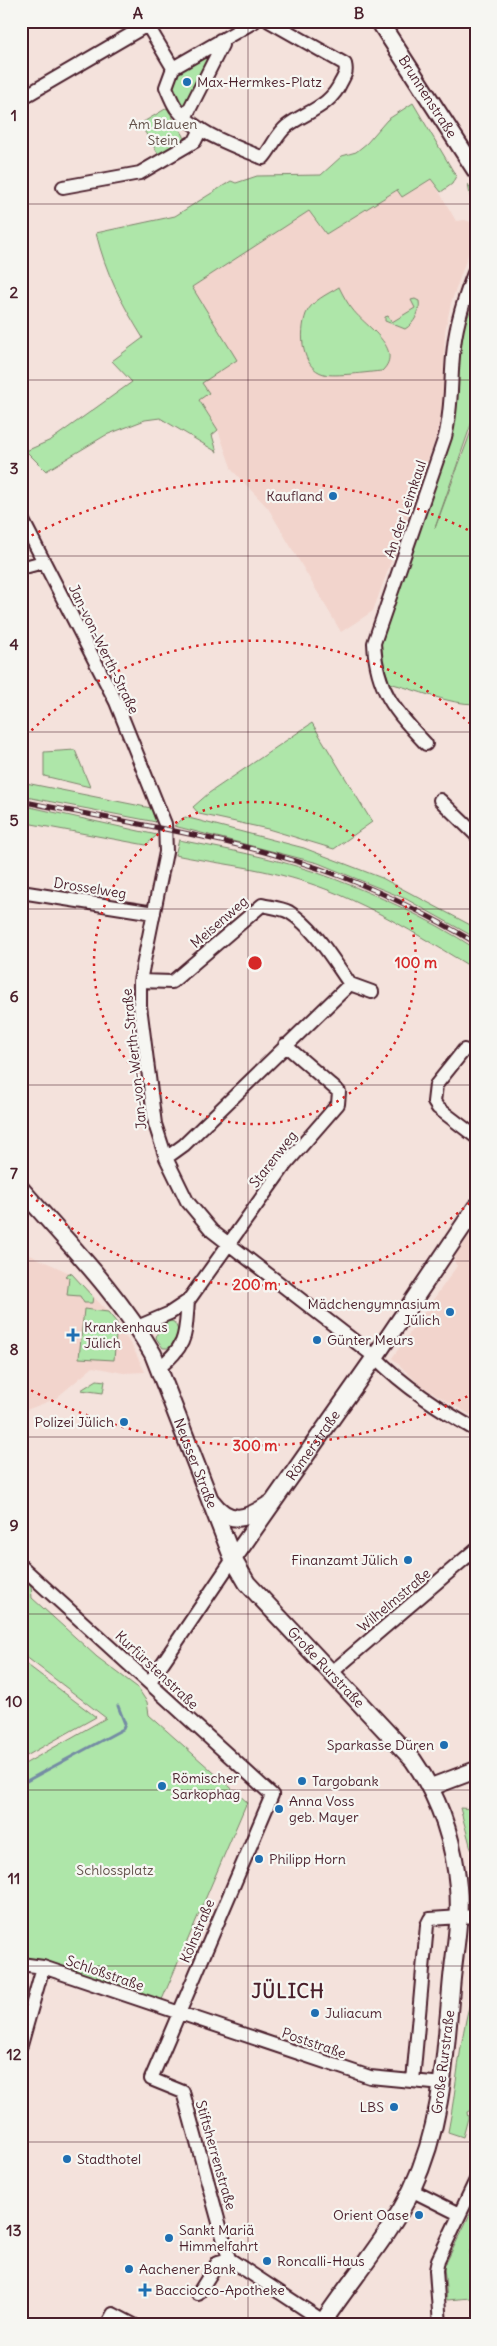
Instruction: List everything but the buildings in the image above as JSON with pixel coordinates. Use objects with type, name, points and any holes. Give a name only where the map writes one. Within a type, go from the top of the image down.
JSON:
[{"type":"main road","name":"Brunnenstraße","points":[[379,21],[476,171]]},
{"type":"main road","name":"Neusser Straße","points":[[21,1189],[103,1283],[137,1327],[159,1368],[233,1559]]},
{"type":"main road","name":"Römerstraße","points":[[233,1559],[375,1356],[476,1207]]},
{"type":"main road","points":[[210,1499],[220,1511],[236,1518],[258,1512],[272,1502]]},
{"type":"main road","name":"Große Rurstraße","points":[[233,1559],[247,1583],[408,1754],[431,1787],[441,1811],[454,1858],[458,1887],[450,1917],[443,2084],[437,2119],[428,2151],[411,2190],[396,2217],[322,2323]]},
{"type":"main road","points":[[431,1787],[476,1770]]},
{"type":"street","points":[[254,21],[174,68],[166,87],[176,107],[185,118],[201,129],[263,158],[278,135],[288,126],[327,102],[336,93],[347,70],[345,64],[269,21]]},
{"type":"street","points":[[27,95],[146,23],[174,68]]},
{"type":"street","points":[[185,118],[222,45],[220,40]]},
{"type":"street","points":[[63,188],[140,173],[195,141],[201,129]]},
{"type":"street","name":"An der Leimkaul","points":[[426,744],[405,722],[382,688],[375,665],[374,643],[445,437],[451,413],[454,346],[461,312],[476,268]]},
{"type":"street","name":"Jan-von-Werth-Straße","points":[[21,517],[116,702],[165,824],[166,852],[140,981],[140,1006],[154,1124],[166,1158],[187,1201],[212,1232],[375,1356],[398,1380],[476,1430]]},
{"type":"street","points":[[21,568],[43,562]]},
{"type":"street","points":[[440,800],[476,834]]},
{"type":"street","name":"Drosselweg","points":[[21,892],[154,912]]},
{"type":"street","name":"Meisenweg","points":[[140,981],[172,982],[262,905],[288,912],[301,923],[319,941],[350,984]]},
{"type":"street","points":[[166,1158],[184,1145],[350,984],[372,992]]},
{"type":"street","name":"Starenweg","points":[[229,1245],[285,1165],[338,1104],[339,1092],[285,1045]]},
{"type":"street","points":[[464,1050],[436,1085],[434,1102],[438,1108],[476,1136]]},
{"type":"street","points":[[137,1327],[170,1313],[188,1301],[229,1245]]},
{"type":"street","points":[[159,1368],[179,1350],[184,1338],[188,1301]]},
{"type":"street","name":"Wilhelmstraße","points":[[332,1673],[476,1549]]},
{"type":"street","name":"Römerstraße","points":[[148,1683],[233,1559]]},
{"type":"street","name":"Kurfürstenstraße","points":[[21,1566],[272,1796]]},
{"type":"street","name":"Kölnstraße","points":[[151,2079],[272,1796]]},
{"type":"street","points":[[450,1917],[476,1916]]},
{"type":"street","name":"Große Rurstraße","points":[[414,2081],[427,1925],[430,1919],[450,1917]]},
{"type":"street","name":"Schloßstraße","points":[[21,1964],[43,1967],[179,2014]]},
{"type":"street","points":[[21,2045],[43,1967]]},
{"type":"street","name":"Poststraße","points":[[179,2014],[370,2078],[443,2084]]},
{"type":"street","name":"Stiftsherrenstraße","points":[[151,2079],[183,2092],[230,2259]]},
{"type":"street","points":[[440,2325],[436,2270],[438,2260],[476,2180]]},
{"type":"street","points":[[411,2190],[459,2214]]},
{"type":"street","points":[[198,2294],[218,2262],[230,2259],[322,2323]]},
{"type":"street","points":[[110,2319],[134,2325]]},
{"type":"shaded area","points":[[432,179],[456,221],[465,220],[476,224],[471,246],[451,303],[445,331],[442,409],[438,432],[373,611],[341,632],[268,508],[232,470],[218,430],[199,400],[202,383],[191,287],[309,211],[326,234],[397,190],[402,197]]},
{"type":"shaded area","name":"Mädchengymnasium Jülich","points":[[476,1226],[476,1418],[420,1385],[392,1358],[457,1266],[454,1261],[455,1256]]},
{"type":"shaded area","name":"Krankenhaus Jülich","points":[[21,1251],[72,1274],[108,1312],[132,1346],[145,1372],[123,1373],[93,1367],[55,1399],[21,1412]]},
{"type":"green space","name":"Max-Hermkes-Platz","points":[[216,50],[189,104],[178,104],[171,91],[177,72]]},
{"type":"green space","points":[[413,103],[456,176],[452,184],[441,192],[431,179],[402,197],[397,190],[326,234],[309,211],[192,287],[237,360],[202,383],[209,393],[199,400],[218,430],[212,435],[217,452],[160,418],[145,420],[106,435],[46,471],[26,451],[51,440],[132,382],[112,361],[143,338],[115,287],[104,262],[96,233],[175,216],[231,181],[236,183],[257,176],[321,175],[342,156],[356,152],[367,143],[387,120]]},
{"type":"green space","name":"Am Blauen Stein","points":[[167,108],[184,136],[183,142],[159,155],[140,124]]},
{"type":"green space","points":[[468,184],[476,198],[476,214],[473,212]]},
{"type":"green space","points":[[339,287],[351,307],[381,339],[386,347],[389,355],[388,363],[382,371],[329,375],[316,370],[310,365],[306,357],[303,340],[306,314],[312,305]]},
{"type":"green space","points":[[476,298],[476,410],[435,528],[476,418],[476,704],[454,702],[389,683],[379,646],[454,423],[459,337]]},
{"type":"green space","points":[[411,300],[419,301],[419,309],[416,317],[408,327],[405,329],[385,321],[385,317],[388,316],[392,322],[415,308]]},
{"type":"green space","points":[[312,723],[372,822],[334,849],[268,829],[199,814],[193,807],[209,793]]},
{"type":"green space","points":[[75,750],[90,787],[44,776],[44,752]]},
{"type":"green space","points":[[21,782],[151,808],[156,822],[21,796]]},
{"type":"green space","points":[[21,805],[157,835],[146,845],[21,822]]},
{"type":"green space","points":[[185,817],[304,848],[382,878],[476,928],[476,938],[406,899],[318,863],[174,826]]},
{"type":"green space","points":[[179,840],[282,862],[336,879],[377,896],[438,926],[476,949],[476,970],[387,918],[340,895],[292,878],[175,855]]},
{"type":"green space","points":[[69,1273],[93,1297],[92,1303],[84,1303],[80,1296],[67,1295],[69,1278],[65,1276]]},
{"type":"green space","points":[[84,1309],[108,1312],[117,1323],[114,1360],[79,1358]]},
{"type":"green space","points":[[166,1320],[174,1322],[178,1332],[172,1348],[163,1348],[156,1338],[159,1325]]},
{"type":"green space","points":[[97,1380],[105,1381],[103,1393],[81,1390]]},
{"type":"green space","name":"Schlossplatz","points":[[21,1577],[31,1586],[32,1598],[97,1657],[137,1687],[147,1702],[149,1715],[247,1802],[161,2002],[21,1955],[21,1766],[106,1718],[21,1653]]},
{"type":"green space","points":[[21,1660],[96,1717],[21,1759]]},
{"type":"green space","points":[[460,1808],[476,1809],[476,1873],[475,1863]]},
{"type":"green space","points":[[471,1999],[476,1999],[476,2102],[473,2102],[471,2110],[467,2112],[468,2118],[463,2137],[448,2132]]},
{"type":"green space","points":[[476,2202],[476,2249],[470,2250],[472,2293],[474,2295],[471,2298],[447,2300],[444,2267]]},
{"type":"waterway","points":[[21,1784],[123,1729],[125,1724],[118,1706]]},
{"type":"railway","points":[[21,801],[182,832],[262,851],[301,863],[340,876],[392,898],[476,943]]},
{"type":"place","name":"Max-Hermkes-Platz","points":[[187,82]]},
{"type":"place","name":"Kaufland","points":[[333,496]]},
{"type":"place","name":"Mädchengymnasium Jülich","points":[[450,1312]]},
{"type":"place","name":"Krankenhaus Jülich","points":[[73,1335]]},
{"type":"place","name":"Günter Meurs","points":[[317,1340]]},
{"type":"place","name":"Polizei Jülich","points":[[124,1422]]},
{"type":"place","name":"Finanzamt Jülich","points":[[408,1560]]},
{"type":"place","name":"Sparkasse Düren","points":[[444,1745]]},
{"type":"place","name":"Targobank","points":[[302,1781]]},
{"type":"place","name":"Römischer Sarkophag","points":[[162,1786]]},
{"type":"place","name":"Anna Voss geb. Mayer","points":[[279,1809]]},
{"type":"place","name":"Philipp Horn","points":[[259,1859]]},
{"type":"place","name":"Juliacum","points":[[315,2013]]},
{"type":"place","name":"LBS","points":[[394,2107]]},
{"type":"place","name":"Stadthotel","points":[[67,2159]]},
{"type":"place","name":"Orient Oase","points":[[419,2215]]},
{"type":"place","name":"Sankt Mariä Himmelfahrt","points":[[169,2238]]},
{"type":"place","name":"Roncalli-Haus","points":[[267,2261]]},
{"type":"place","name":"Aachener Bank","points":[[129,2269]]},
{"type":"place","name":"Bacciocco-Apotheke","points":[[145,2290]]},
{"type":"district","name":"JÜLICH","points":[[288,1991]]}]
